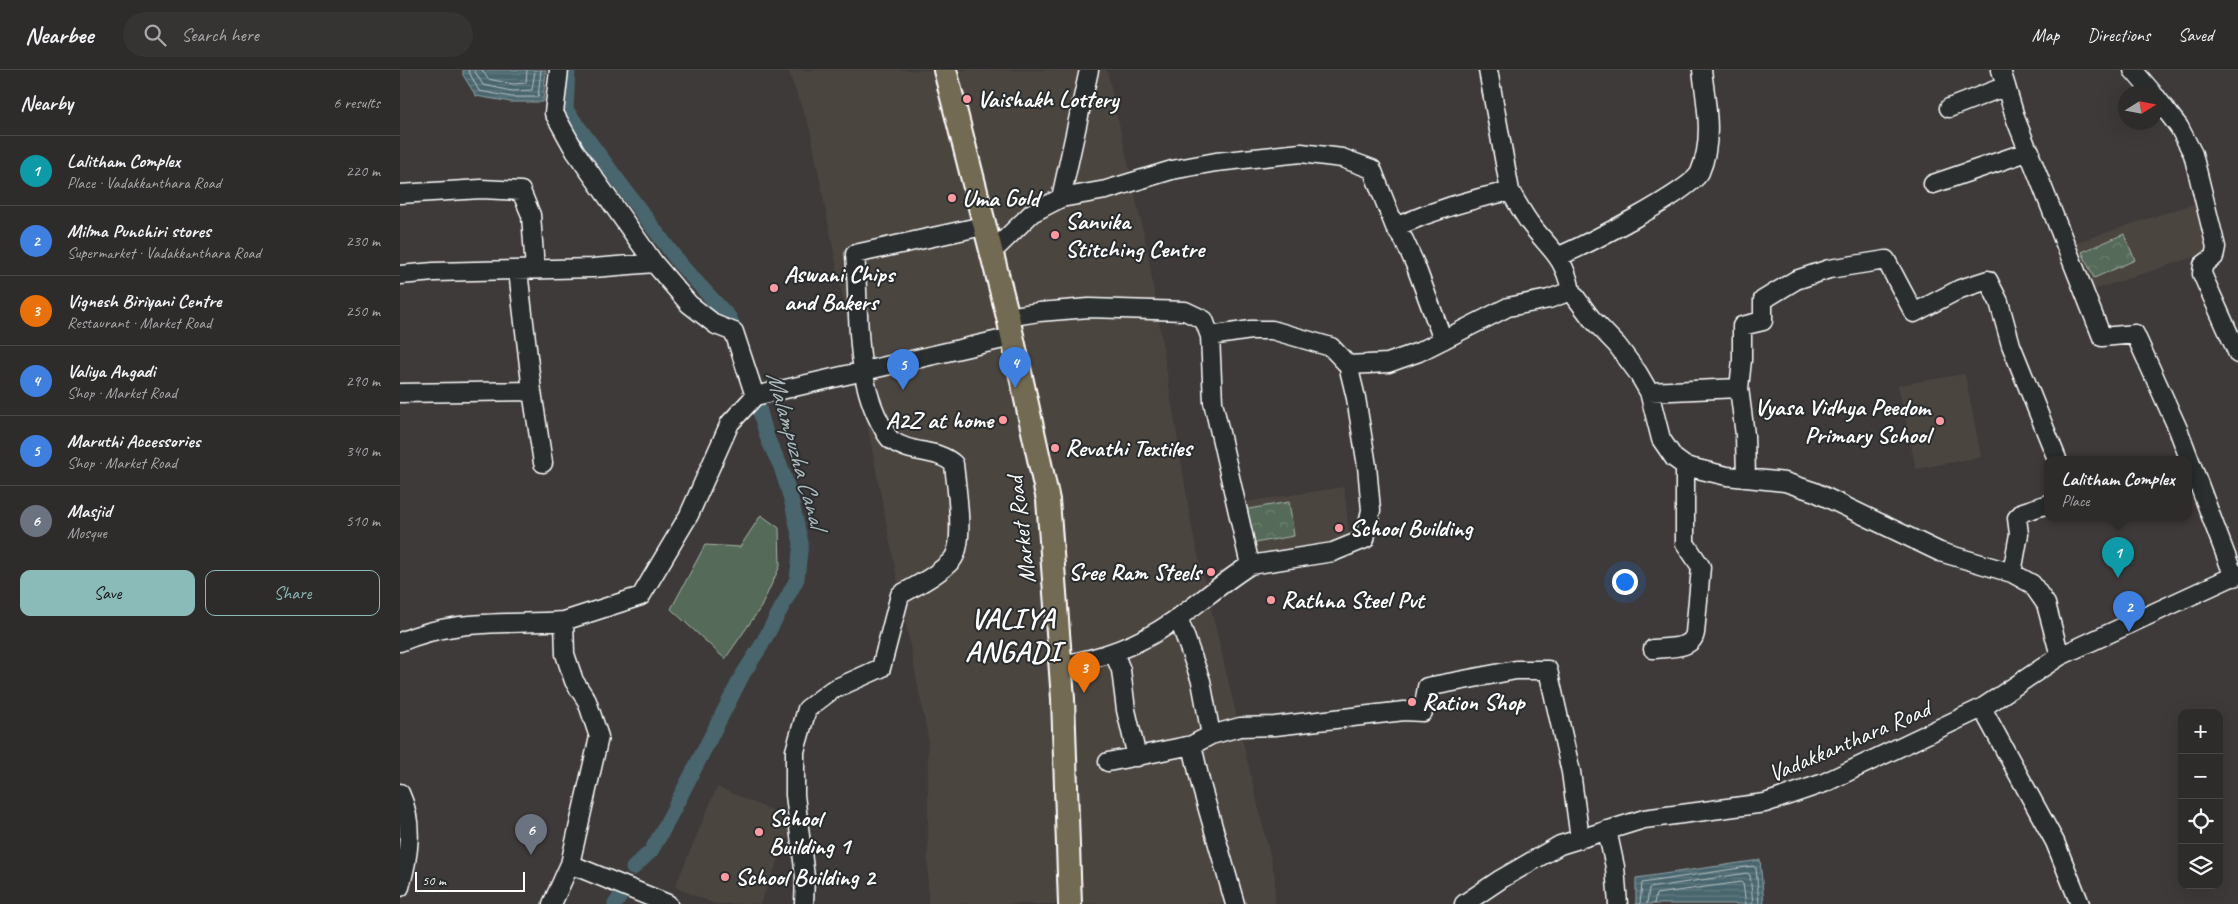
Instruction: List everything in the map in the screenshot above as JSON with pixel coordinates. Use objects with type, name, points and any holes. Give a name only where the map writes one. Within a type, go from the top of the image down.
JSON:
[{"type":"main road","name":"Market Road","points":[[945,70],[1010,328],[1048,500],[1061,665],[1070,904]]},
{"type":"street","points":[[559,70],[554,113],[575,151],[654,263],[690,304],[716,324],[734,332],[756,396]]},
{"type":"street","points":[[1061,198],[1089,70]]},
{"type":"street","points":[[1488,70],[1510,191],[1528,221],[1559,256],[1568,276],[1571,291],[1591,318],[1617,345],[1649,392],[1666,449],[1685,466],[1746,478],[1784,482],[1815,492],[1940,552],[2012,573],[2032,584],[2046,604],[2060,656]]},
{"type":"street","points":[[1559,256],[1587,245],[1674,194],[1700,174],[1709,138],[1702,70]]},
{"type":"street","points":[[2132,70],[2146,85]]},
{"type":"street","points":[[1949,108],[2004,78],[2016,120],[2030,151],[2102,338],[2135,334],[2189,456]]},
{"type":"street","points":[[2163,106],[2179,127],[2193,154],[2216,247],[2214,257],[2203,265],[2202,274],[2238,354]]},
{"type":"street","points":[[1933,184],[2030,151]]},
{"type":"street","points":[[990,254],[1032,213],[1061,198],[1106,190],[1172,170],[1216,162],[1301,153],[1342,158],[1372,169],[1395,228],[1404,240],[1415,264],[1425,296],[1443,340]]},
{"type":"street","points":[[400,194],[474,190],[521,191],[531,215],[527,270],[532,391],[543,463]]},
{"type":"street","points":[[1395,228],[1424,214],[1475,198],[1510,191]]},
{"type":"street","points":[[804,904],[805,877],[796,795],[795,751],[807,709],[832,690],[881,668],[900,595],[933,576],[953,559],[960,531],[954,464],[944,455],[912,450],[890,439],[878,420],[863,372],[855,254],[983,226]]},
{"type":"street","points":[[1746,478],[1745,435],[1739,388],[1742,360],[1742,326],[1762,321],[1763,300],[1796,280],[1829,269],[1886,260],[1914,313],[1960,289],[1988,280],[1999,302],[2011,345],[2057,456]]},
{"type":"street","points":[[400,276],[434,272],[593,268],[654,263]]},
{"type":"street","points":[[1348,365],[1388,362],[1419,352],[1508,307],[1549,300],[1571,291]]},
{"type":"street","points":[[400,642],[424,631],[470,623],[523,624],[564,621],[641,596],[688,515],[730,422],[756,396],[863,372],[1010,328],[1039,312],[1089,308],[1185,311],[1204,320],[1210,336],[1213,402],[1250,564]]},
{"type":"street","points":[[1061,665],[1084,662],[1114,653],[1146,638],[1250,564],[1333,552],[1365,539],[1371,510],[1367,466],[1348,365],[1331,348],[1272,330],[1251,330],[1210,336]]},
{"type":"street","points":[[1649,392],[1739,388]]},
{"type":"street","points":[[400,393],[532,391]]},
{"type":"street","points":[[2192,464],[2236,575]]},
{"type":"street","points":[[1653,649],[1688,644],[1694,640],[1701,567],[1685,543],[1685,466]]},
{"type":"street","points":[[2012,573],[2019,534],[2017,518],[2024,512],[2044,505]]},
{"type":"street","name":"Vadakkanthara Road","points":[[1464,904],[1501,879],[1560,845],[1644,819],[1774,800],[1824,783],[1982,708],[2060,656],[2236,575]]},
{"type":"street","points":[[1178,617],[1201,681],[1211,736]]},
{"type":"street","points":[[552,904],[570,864],[599,737],[586,701],[574,681],[565,654],[564,621]]},
{"type":"street","points":[[1114,653],[1121,670],[1126,710],[1137,758]]},
{"type":"street","points":[[1108,762],[1137,758],[1192,745],[1211,736],[1240,727],[1275,726],[1404,711],[1423,712],[1427,687],[1516,670],[1548,670],[1571,772],[1580,839]]},
{"type":"street","points":[[1982,708],[2055,842],[2080,904]]},
{"type":"street","points":[[1192,745],[1201,785],[1235,904]]},
{"type":"street","points":[[400,794],[407,808],[409,833],[407,864],[400,887]]},
{"type":"street","points":[[1607,830],[1615,867],[1618,904]]},
{"type":"street","points":[[570,864],[630,897],[668,904]]},
{"type":"shaded area","name":"VALIYA ANGADI","points":[[788,70],[1107,70],[1147,248],[1192,529],[1275,877],[1275,904],[928,904],[928,738],[810,129]]},
{"type":"shaded area","points":[[2196,203],[2212,251],[2087,292],[2071,244]]},
{"type":"shaded area","name":"Vyasa Vidhya Peedom Primary School","points":[[1965,374],[1981,457],[1916,469],[1898,385]]},
{"type":"shaded area","points":[[1344,487],[1350,542],[1250,558],[1239,503]]},
{"type":"shaded area","points":[[717,787],[795,820],[760,904],[715,904],[675,887]]},
{"type":"green space","points":[[2124,234],[2135,260],[2094,278],[2082,252]]},
{"type":"green space","points":[[1289,502],[1294,536],[1249,544],[1243,510]]},
{"type":"green space","points":[[761,515],[779,528],[780,566],[761,607],[725,659],[671,609],[705,545],[740,547]]},
{"type":"water","points":[[463,70],[546,70],[543,102],[511,102],[476,96],[463,75]]},
{"type":"water","points":[[1760,860],[1764,904],[1636,904],[1636,878]]},
{"type":"waterway","name":"Malampuzha Canal","points":[[568,70],[566,110],[680,264],[729,317],[739,338]]},
{"type":"waterway","name":"Malampuzha Canal","points":[[633,868],[651,851],[662,832],[743,674],[761,646],[797,579],[801,543],[791,499],[781,467],[768,440],[753,387]]},
{"type":"waterway","name":"Malampuzha Canal","points":[[615,904],[620,897]]},
{"type":"place","name":"Vaishakh Lottery","points":[[967,99]]},
{"type":"place","name":"Uma Gold","points":[[952,198]]},
{"type":"place","name":"Sanvika Stitching Centre","points":[[1055,235]]},
{"type":"place","name":"Aswani Chips and Bakers","points":[[774,288]]},
{"type":"place","name":"Valiya Angadi","points":[[1015,388]]},
{"type":"place","name":"Maruthi Accessories","points":[[903,390]]},
{"type":"place","name":"A2Z at home","points":[[1003,420]]},
{"type":"place","name":"Vyasa Vidhya Peedom Primary School","points":[[1940,421]]},
{"type":"place","name":"Revathi Textiles","points":[[1055,448]]},
{"type":"place","name":"School Building","points":[[1339,528]]},
{"type":"place","name":"Sree Ram Steels","points":[[1211,572]]},
{"type":"place","name":"Lalitham Complex","points":[[2118,578]]},
{"type":"place","name":"Rathna Steel Pvt","points":[[1271,600]]},
{"type":"place","name":"Milma Punchiri stores","points":[[2129,632]]},
{"type":"place","name":"Vignesh Biriyani Centre","points":[[1084,693]]},
{"type":"place","name":"Ration Shop","points":[[1412,702]]},
{"type":"place","name":"School Building 1","points":[[759,832]]},
{"type":"place","name":"Masjid","points":[[531,855]]},
{"type":"place","name":"School Building 2","points":[[725,877]]},
{"type":"district","name":"VALIYA ANGADI","points":[[1013,635]]}]
